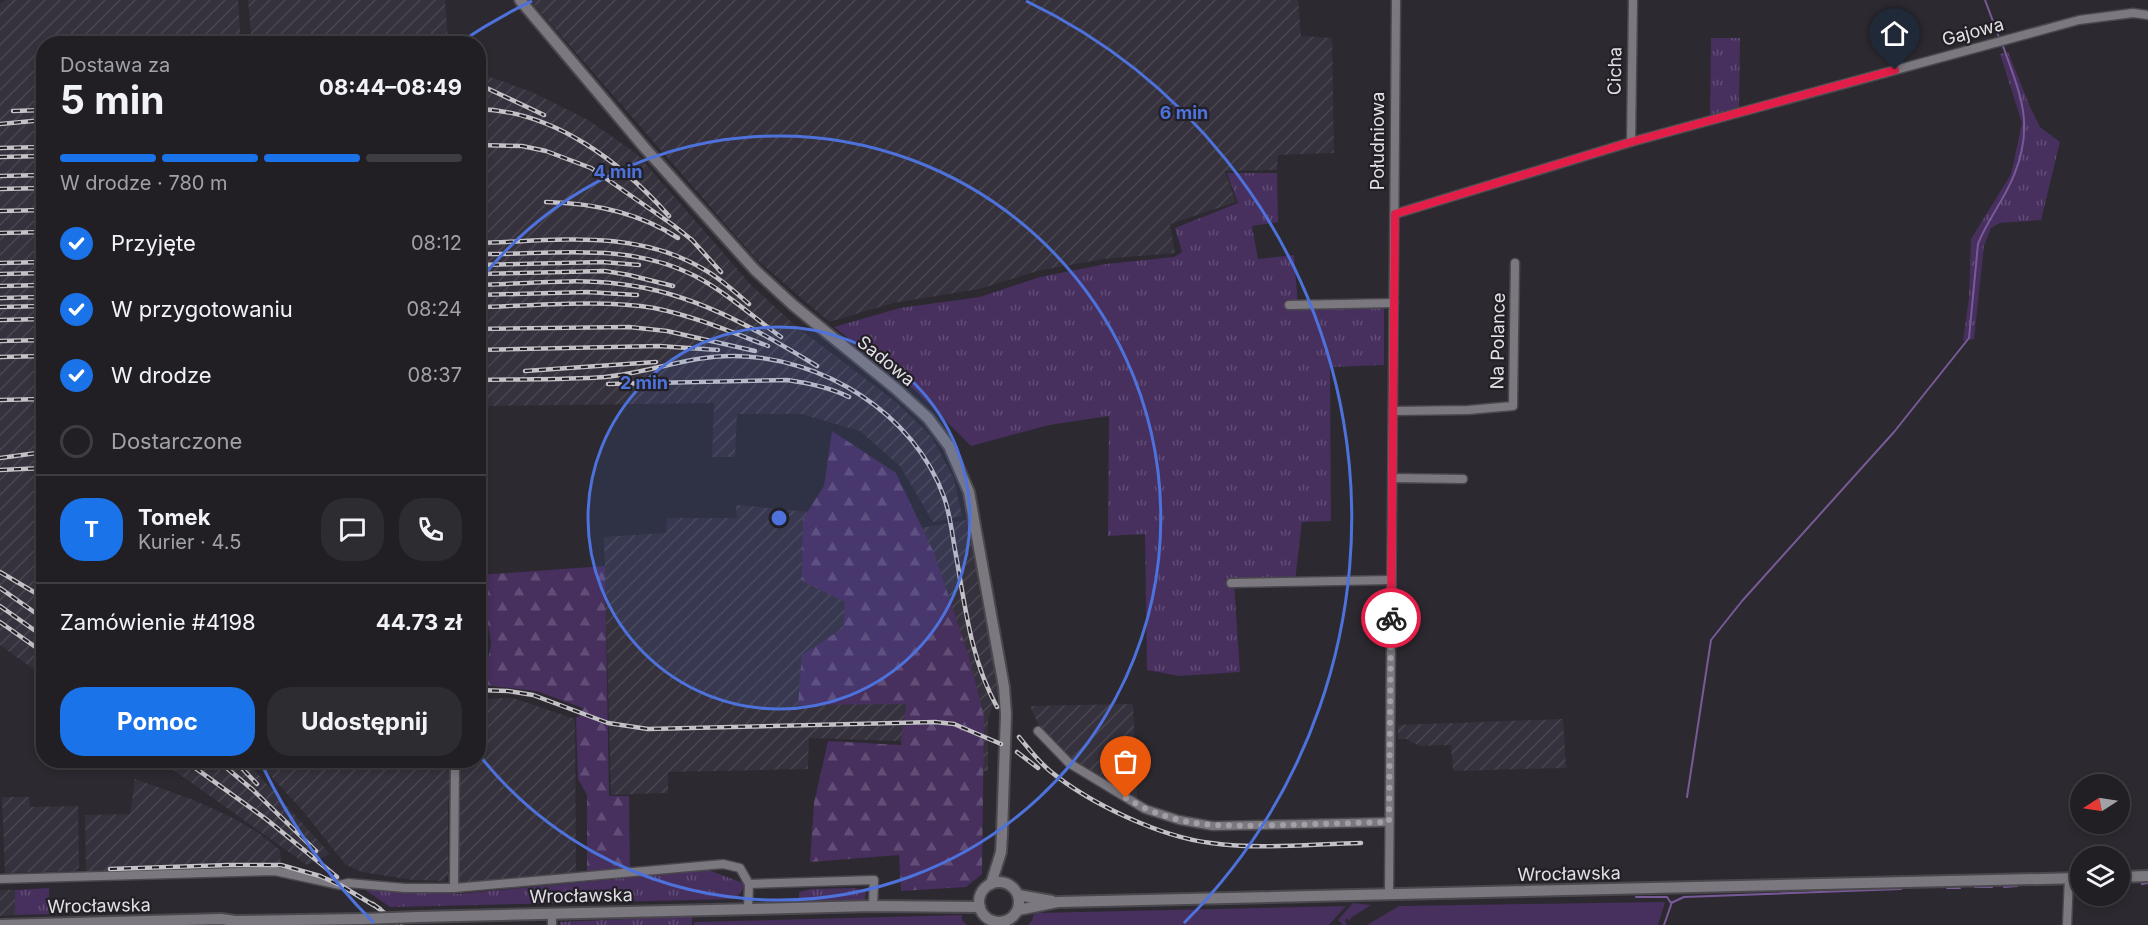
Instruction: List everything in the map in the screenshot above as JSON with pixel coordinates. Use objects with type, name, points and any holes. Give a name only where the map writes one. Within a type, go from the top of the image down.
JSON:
[{"type":"main road","name":"Sadowa","points":[[520,0],[644,147],[755,270],[793,305],[895,388],[928,418],[949,446],[969,492],[1006,701],[1000,852],[991,884]]},
{"type":"main road","name":"Sadowa","points":[[1000,852],[1008,884]]},
{"type":"main road","points":[[2130,877],[2148,876]]},
{"type":"main road","name":"Wrocławska","points":[[1018,910],[1058,902],[1368,895],[1389,892],[1407,894],[2069,878]]},
{"type":"main road","points":[[1002,882],[1008,884],[1018,895],[1018,910],[1008,922],[994,923],[983,913],[980,907],[980,896],[991,884],[1002,882]]},
{"type":"main road","name":"Wrocławska","points":[[1018,895],[1058,902]]},
{"type":"main road","name":"Wrocławska","points":[[927,905],[980,896]]},
{"type":"main road","name":"Wrocławska","points":[[0,925],[418,917],[552,919],[748,909],[927,905],[980,907]]},
{"type":"main road","name":"Wrocławska","points":[[214,925],[235,921]]},
{"type":"street","name":"Południowa","points":[[1389,892],[1396,0]]},
{"type":"street","name":"Cicha","points":[[1631,142],[1633,0]]},
{"type":"street","name":"Gajowa","points":[[1395,214],[1631,142],[2079,20],[2133,13],[2148,15]]},
{"type":"street","name":"Na Polance","points":[[1393,411],[1468,410],[1513,406],[1515,263]]},
{"type":"street","points":[[1289,305],[1394,303]]},
{"type":"street","points":[[1393,478],[1463,479]]},
{"type":"street","points":[[1231,583],[1391,580]]},
{"type":"street","points":[[1038,732],[1069,763],[1145,809],[1179,820],[1213,826],[1389,822]]},
{"type":"street","points":[[454,888],[455,768]]},
{"type":"street","points":[[0,879],[275,871],[340,885],[348,883],[405,888],[454,888],[723,864],[740,868],[749,884],[748,909]]},
{"type":"street","points":[[2067,925],[2069,878]]},
{"type":"street","points":[[749,884],[873,880],[873,906]]},
{"type":"shaded area","points":[[5,0],[238,0],[241,36],[36,36],[36,671],[0,645],[0,4]]},
{"type":"shaded area","points":[[248,0],[445,0],[448,36],[251,36]]},
{"type":"shaded area","points":[[530,0],[1298,0],[1301,36],[1332,38],[1334,153],[1278,155],[1277,170],[1225,171],[1236,202],[1170,224],[1175,253],[1103,259],[1037,271],[979,289],[893,303],[829,322],[755,258]]},
{"type":"shaded area","points":[[486,76],[532,92],[588,120],[637,154],[752,286],[797,327],[896,402],[931,436],[954,479],[962,516],[933,522],[900,466],[860,431],[802,414],[737,414],[735,457],[712,457],[714,403],[490,406],[486,410]]},
{"type":"shaded area","points":[[736,505],[908,521],[914,529],[967,520],[1000,687],[988,719],[988,772],[899,741],[809,738],[808,769],[668,772],[668,793],[611,795],[604,537],[666,533],[667,518],[737,518]]},
{"type":"shaded area","points":[[513,698],[575,719],[576,877],[454,888],[455,768],[486,768],[486,699]]},
{"type":"shaded area","points":[[1133,704],[1137,798],[1074,760],[1040,729],[1030,706]]},
{"type":"shaded area","points":[[1563,719],[1566,768],[1453,771],[1451,745],[1420,746],[1406,739],[1398,739],[1398,725]]},
{"type":"shaded area","points":[[171,768],[252,768],[330,854],[307,865]]},
{"type":"shaded area","points":[[263,768],[451,768],[448,874],[444,881],[413,880],[362,872],[346,865],[303,811]]},
{"type":"shaded area","points":[[135,779],[191,799],[259,833],[280,850],[281,868],[86,873],[85,815],[130,814]]},
{"type":"shaded area","points":[[2,797],[29,797],[30,807],[78,806],[79,867],[74,871],[5,873]]},
{"type":"shaded area","points":[[0,890],[15,890],[15,915],[0,916]]},
{"type":"green space","points":[[1711,38],[1740,38],[1739,109],[1710,118]]},
{"type":"green space","points":[[2008,52],[2040,127],[2060,142],[2041,220],[2000,223],[1991,228],[1984,246],[1974,339],[1963,341],[1969,298],[1971,239],[2011,174],[2022,123],[2000,54]]},
{"type":"green space","points":[[1227,173],[1277,173],[1278,222],[1252,226],[1258,259],[1294,255],[1298,307],[1384,308],[1384,365],[1330,367],[1331,521],[1302,522],[1295,581],[1234,583],[1240,672],[1179,676],[1147,670],[1145,534],[1108,536],[1109,416],[1049,425],[971,446],[915,390],[834,327],[900,308],[980,297],[1040,277],[1106,264],[1174,257],[1182,252],[1175,228],[1238,203]]},
{"type":"green space","points":[[832,431],[896,473],[934,553],[969,657],[984,717],[982,874],[966,887],[901,891],[899,855],[810,862],[814,803],[828,741],[901,745],[906,704],[798,705],[802,655],[843,628],[845,602],[802,581],[803,519],[824,486]]},
{"type":"green space","points":[[605,566],[609,796],[629,796],[630,869],[587,872],[587,795],[578,779],[576,718],[580,716],[583,708],[536,691],[486,685],[486,669],[491,643],[486,612],[486,575]]},
{"type":"green space","points":[[708,870],[746,884],[736,899],[390,907],[364,889],[458,894]]},
{"type":"green space","points":[[49,888],[50,914],[15,915],[15,890]]},
{"type":"green space","points":[[855,888],[866,891],[865,899],[861,901],[803,902],[799,897],[799,892],[811,889]]},
{"type":"green space","points":[[1665,902],[1658,925],[1367,925],[1399,906]]},
{"type":"green space","points":[[1353,903],[1371,905],[1349,921],[1347,918],[1345,920],[1347,925],[1340,925],[1342,924],[1338,920]]},
{"type":"green space","points":[[1346,906],[1329,925],[1028,925],[1034,913]]},
{"type":"green space","points":[[962,915],[962,920],[967,925],[694,925],[694,922]]},
{"type":"green space","points":[[692,916],[692,925],[560,925],[560,922]]},
{"type":"waterway","points":[[1985,0],[2000,40]]},
{"type":"waterway","points":[[1687,797],[1711,640],[1742,601],[1894,432],[1969,338],[1978,244],[2014,175],[2024,140],[2023,109],[2003,46]]},
{"type":"waterway","points":[[2142,884],[2148,883]]},
{"type":"waterway","points":[[2004,887],[2017,886]]},
{"type":"waterway","points":[[1975,887],[1992,887]]},
{"type":"waterway","points":[[1947,888],[1960,888]]},
{"type":"waterway","points":[[1636,897],[1667,897],[1671,903],[1684,897],[1901,889]]},
{"type":"waterway","points":[[1664,925],[1672,902]]},
{"type":"railway","points":[[486,88],[544,115]]},
{"type":"railway","points":[[13,111],[36,110]]},
{"type":"railway","points":[[486,110],[533,119],[559,129],[584,143],[630,177],[669,216]]},
{"type":"railway","points":[[0,124],[36,121]]},
{"type":"railway","points":[[486,145],[522,146],[546,151],[591,168],[692,240],[721,272]]},
{"type":"railway","points":[[0,148],[36,147]]},
{"type":"railway","points":[[0,157],[36,156]]},
{"type":"railway","points":[[0,176],[36,175]]},
{"type":"railway","points":[[0,189],[36,188]]},
{"type":"railway","points":[[546,202],[581,204],[631,215],[678,238]]},
{"type":"railway","points":[[0,211],[36,210]]},
{"type":"railway","points":[[0,233],[36,232]]},
{"type":"railway","points":[[486,243],[594,240],[623,242],[651,248],[679,257],[705,270],[749,304]]},
{"type":"railway","points":[[486,254],[589,252],[643,258],[669,265],[718,289],[781,337]]},
{"type":"railway","points":[[0,263],[36,262]]},
{"type":"railway","points":[[486,265],[603,262],[639,265]]},
{"type":"railway","points":[[486,274],[605,271],[673,286]]},
{"type":"railway","points":[[0,274],[36,273]]},
{"type":"railway","points":[[486,285],[585,281],[647,288],[723,314],[817,366]]},
{"type":"railway","points":[[0,286],[36,285]]},
{"type":"railway","points":[[486,295],[587,292],[637,295]]},
{"type":"railway","points":[[0,298],[36,297]]},
{"type":"railway","points":[[486,307],[590,303],[633,305],[669,311],[768,346]]},
{"type":"railway","points":[[0,307],[36,306]]},
{"type":"railway","points":[[0,320],[36,319]]},
{"type":"railway","points":[[486,329],[629,327],[667,331],[755,351]]},
{"type":"railway","points":[[0,341],[36,340]]},
{"type":"railway","points":[[486,350],[659,346],[718,350]]},
{"type":"railway","points":[[0,357],[36,356]]},
{"type":"railway","points":[[486,380],[605,377],[702,358],[735,356],[768,359],[800,367],[831,379],[861,395],[888,416],[911,440],[930,467],[944,497],[974,650],[997,707]]},
{"type":"railway","points":[[525,371],[656,362]]},
{"type":"railway","points":[[608,384],[787,380],[819,386],[849,397]]},
{"type":"railway","points":[[0,400],[36,399]]},
{"type":"railway","points":[[0,458],[36,453]]},
{"type":"railway","points":[[0,470],[36,468]]},
{"type":"railway","points":[[0,572],[36,593]]},
{"type":"railway","points":[[0,588],[36,613]]},
{"type":"railway","points":[[0,606],[36,631]]},
{"type":"railway","points":[[0,622],[36,647]]},
{"type":"railway","points":[[486,690],[533,695],[608,723],[648,729],[935,722],[954,724],[1001,744]]},
{"type":"railway","points":[[1019,737],[1046,767],[1084,795],[1126,817],[1170,834],[1211,843],[1248,846],[1361,843]]},
{"type":"railway","points":[[1017,752],[1038,768]]},
{"type":"railway","points":[[195,768],[266,819],[337,877]]},
{"type":"railway","points":[[227,768],[253,790],[316,851]]},
{"type":"railway","points":[[242,768],[257,784]]},
{"type":"railway","points":[[110,869],[281,865],[320,876],[380,909]]},
{"type":"railway","points":[[373,904],[400,925]]},
{"type":"way so far","points":[[1126,798],[1145,809],[1179,820],[1213,826],[1389,822],[1391,618]]},
{"type":"route","points":[[1391,618],[1395,214],[1631,142],[1895,70]]}]
